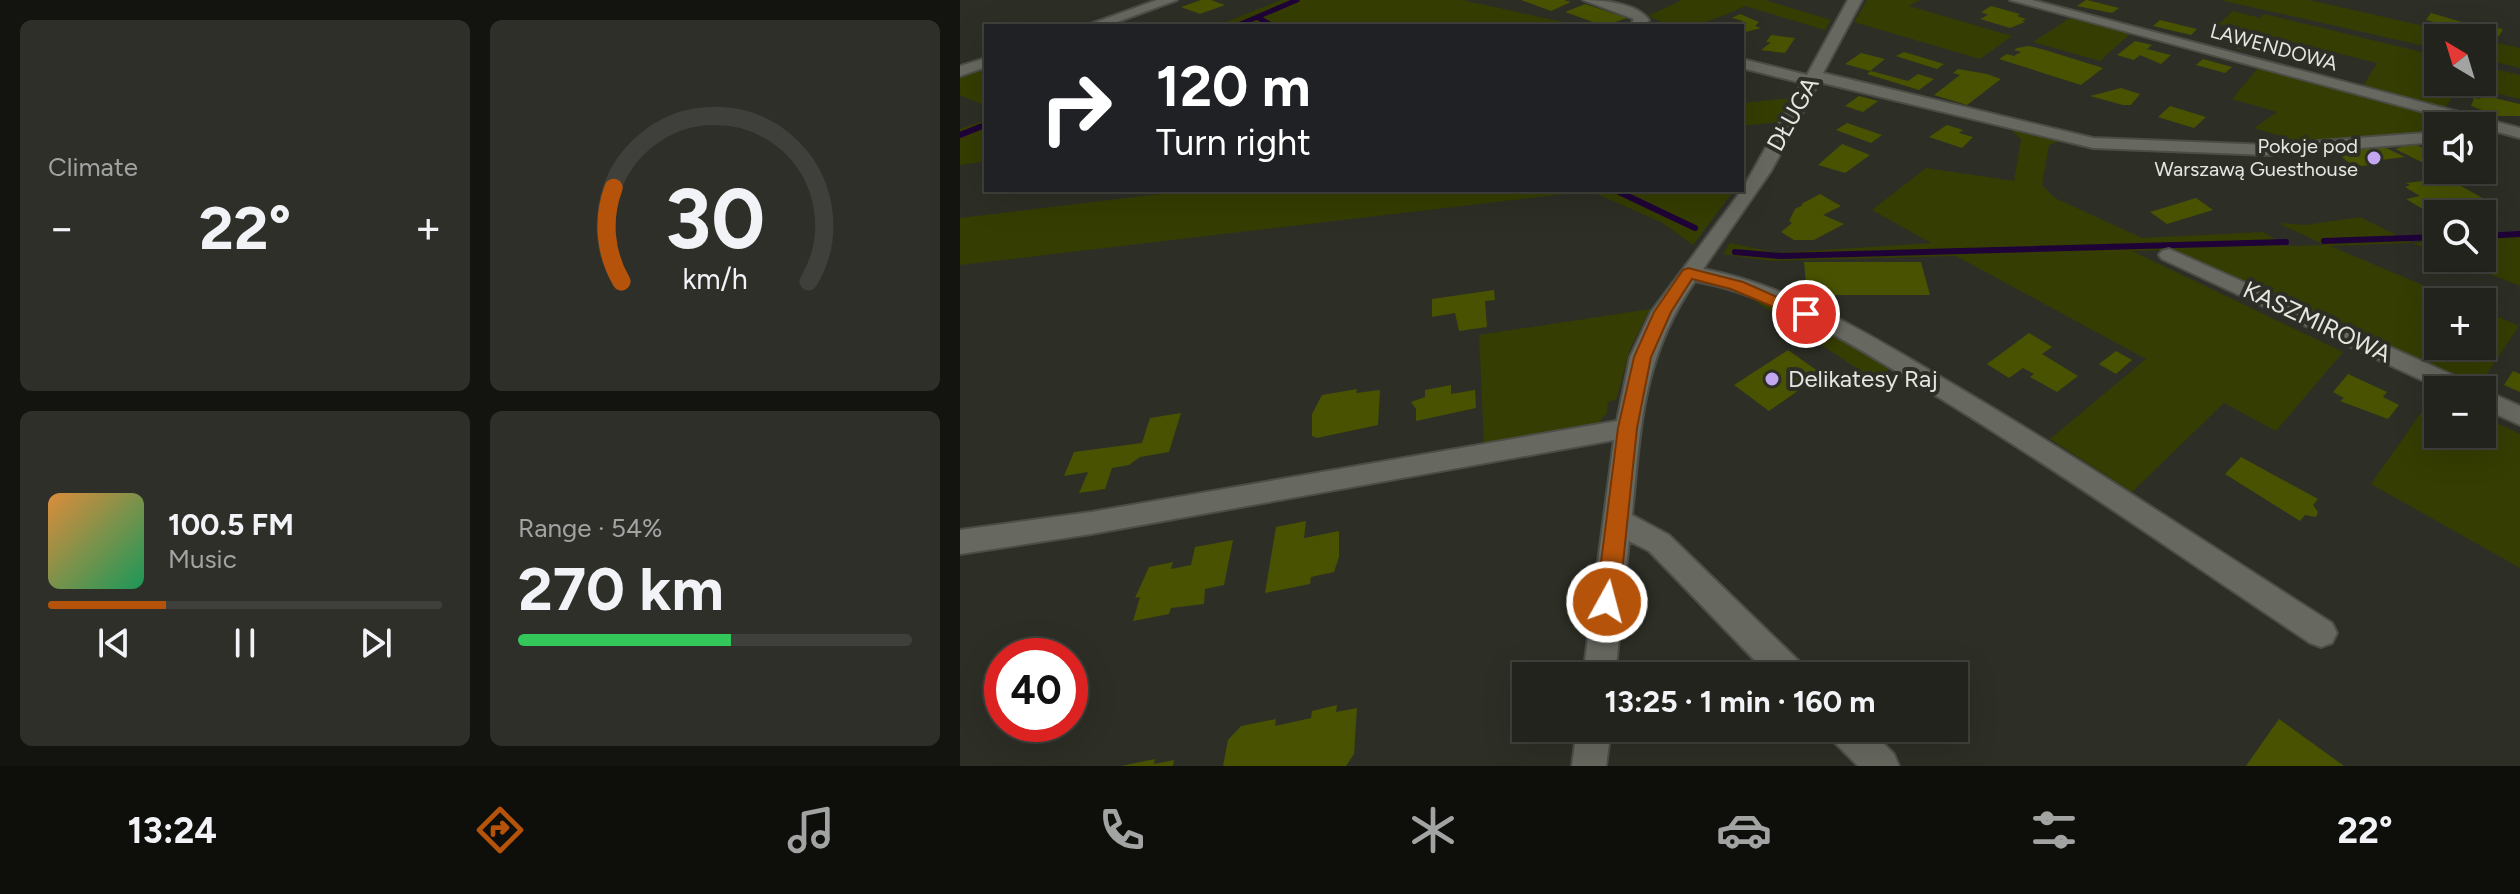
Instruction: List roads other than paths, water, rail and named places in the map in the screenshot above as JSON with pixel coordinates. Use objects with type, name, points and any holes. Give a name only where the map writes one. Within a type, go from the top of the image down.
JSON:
[{"type":"street","points":[[1098,24],[1170,0]]},
{"type":"street","points":[[1590,0],[1639,16],[1642,20],[1639,24]]},
{"type":"street","name":"DŁUGA","points":[[1601,662],[1628,428],[1642,357],[1651,335],[1688,273],[1762,171],[1855,0]]},
{"type":"street","name":"LAWENDOWA","points":[[2017,0],[2520,133]]},
{"type":"street","points":[[960,71],[984,63]]},
{"type":"street","points":[[1744,63],[2093,143],[2268,150],[2424,138]]},
{"type":"street","points":[[2496,134],[2520,133]]},
{"type":"street","name":"KASZMIROWA","points":[[2169,255],[2433,376]]},
{"type":"street","points":[[1688,273],[1718,279],[1779,301],[1860,340],[1969,403],[2321,633]]},
{"type":"street","points":[[2496,405],[2520,416]]},
{"type":"street","points":[[960,542],[1091,523],[1628,428]]},
{"type":"street","points":[[1617,521],[1659,543],[1778,662]]},
{"type":"street","points":[[1589,766],[1592,742]]},
{"type":"street","points":[[1858,742],[1882,766]]},
{"type":"waterway","points":[[1257,17],[1297,0]]},
{"type":"waterway","points":[[1241,24],[1257,17]]},
{"type":"waterway","points":[[1257,17],[1269,24]]},
{"type":"waterway","points":[[975,129],[984,125]]},
{"type":"waterway","points":[[975,129],[980,127]]},
{"type":"waterway","points":[[960,135],[975,129]]},
{"type":"waterway","points":[[1619,192],[1695,228]]},
{"type":"waterway","points":[[2496,235],[2520,234]]},
{"type":"waterway","points":[[2324,241],[2424,237]]},
{"type":"waterway","points":[[1735,252],[1781,256],[2286,242]]},
{"type":"place","name":"Pokoje pod Warszawą Guesthouse","points":[[2374,158]]},
{"type":"place","name":"Delikatesy Raj","points":[[1772,379]]}]
